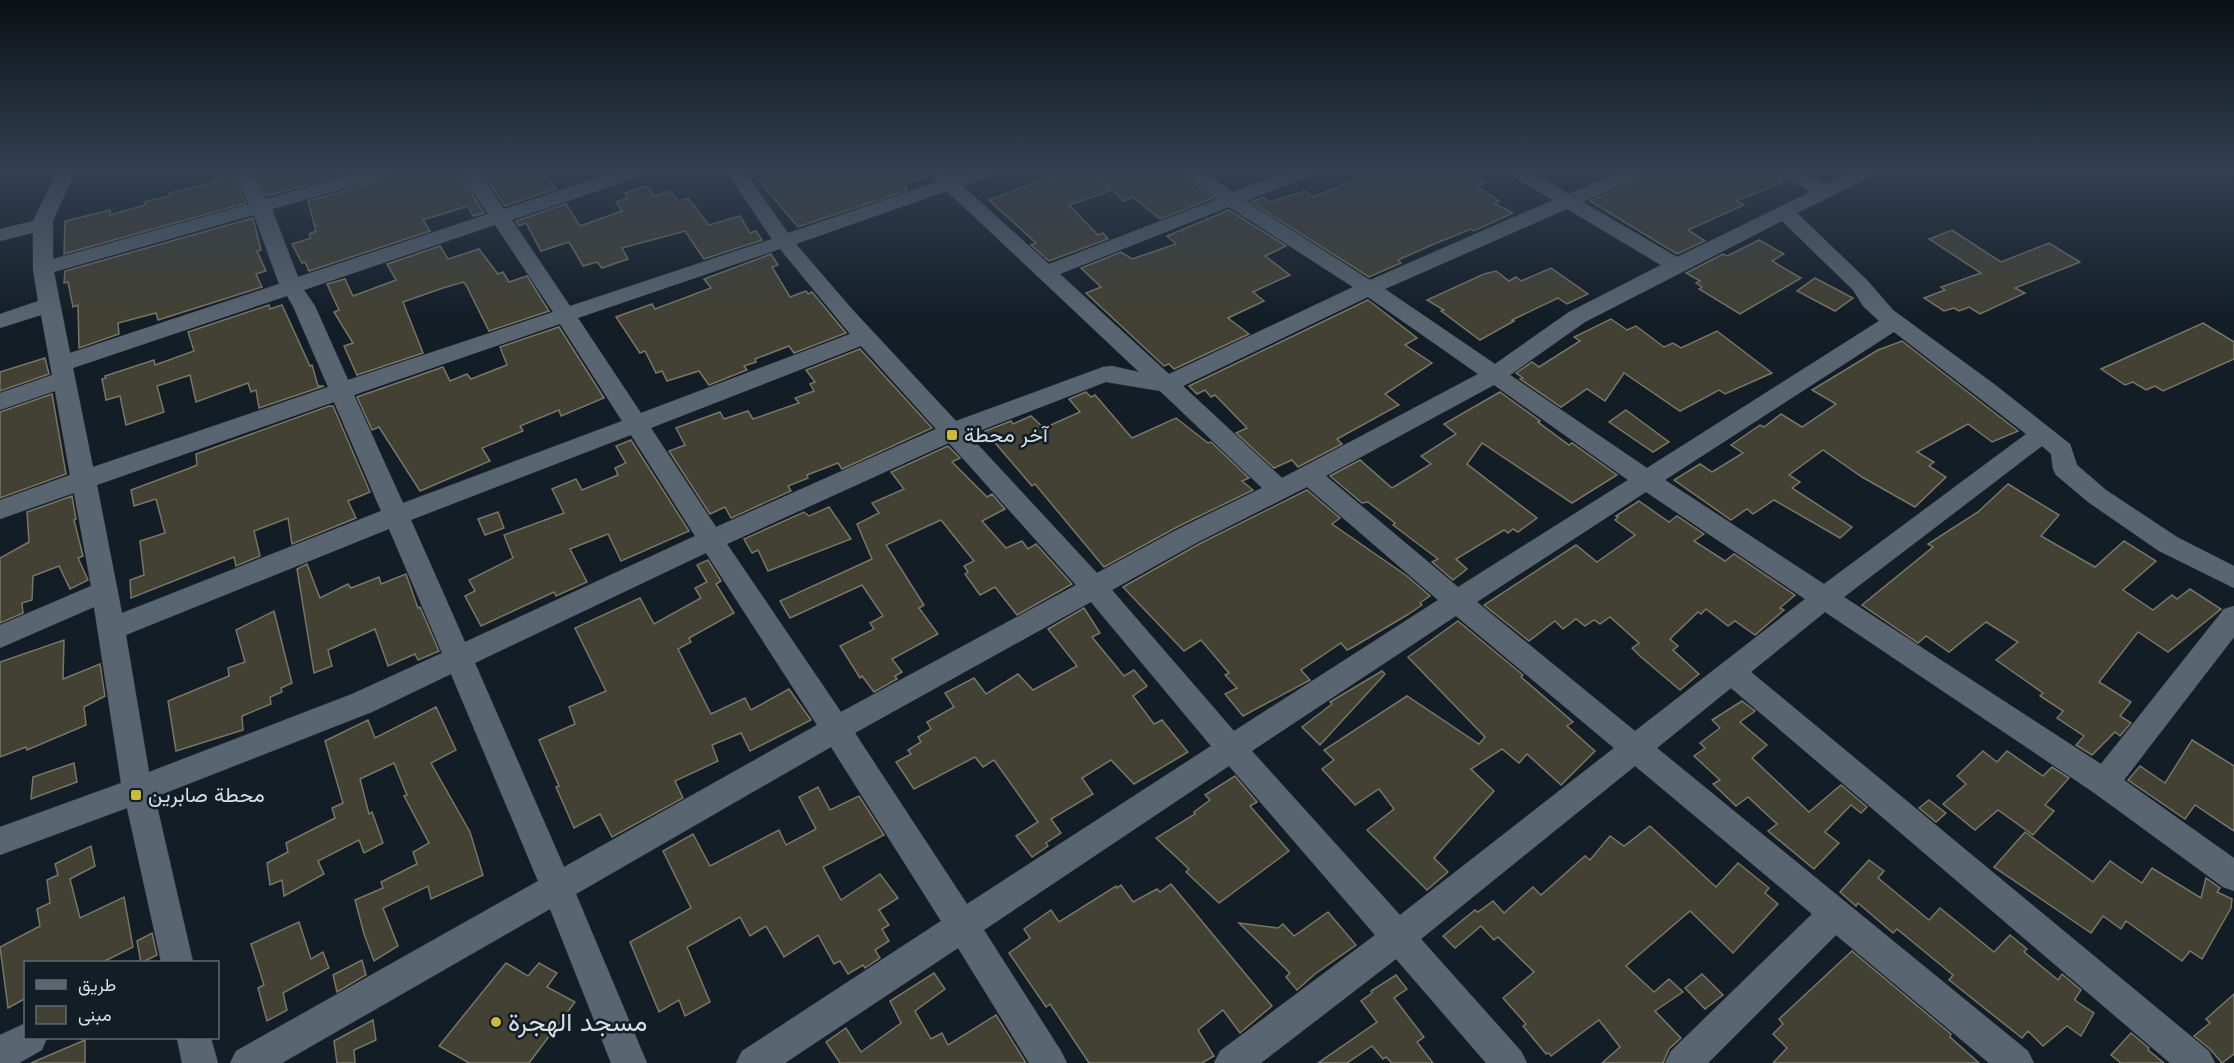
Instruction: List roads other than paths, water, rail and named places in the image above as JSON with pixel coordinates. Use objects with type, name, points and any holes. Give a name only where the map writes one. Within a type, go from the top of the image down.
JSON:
[{"type":"street","points":[[46,219],[43,225],[44,268],[50,305],[105,591],[138,790],[174,961]]},
{"type":"street","points":[[44,268],[220,219]]},
{"type":"street","points":[[265,219],[290,285],[304,306],[396,516],[557,887],[629,1063]]},
{"type":"street","points":[[0,402],[62,371],[290,285],[493,219]]},
{"type":"street","points":[[499,219],[566,315],[836,729],[1049,1063]]},
{"type":"street","points":[[768,219],[785,243],[865,337],[1095,588],[1231,748],[1509,1063]]},
{"type":"street","points":[[0,510],[853,219]]},
{"type":"street","points":[[987,219],[1280,490]]},
{"type":"street","points":[[1044,273],[1183,219]]},
{"type":"street","points":[[1260,219],[1369,288],[1646,480],[1823,599],[2104,783],[2234,876]]},
{"type":"street","points":[[0,841],[362,703],[711,540],[952,432],[1103,375],[1112,374],[1166,385],[1369,288],[1531,219]]},
{"type":"street","points":[[1598,219],[1677,265]]},
{"type":"street","points":[[248,1063],[836,729],[1189,535],[1280,490],[1495,375],[1577,317],[1773,219]]},
{"type":"street","points":[[1791,219],[1860,285],[1871,301],[1894,322],[2062,450],[2065,469],[2097,496],[2168,544],[2234,578]]},
{"type":"street","points":[[0,235],[43,225]]},
{"type":"street","points":[[0,321],[50,305]]},
{"type":"street","points":[[754,1063],[1231,748],[1894,322]]},
{"type":"street","points":[[111,628],[396,516],[865,337]]},
{"type":"street","points":[[1232,1063],[1398,937],[1823,599],[2043,434]]},
{"type":"street","points":[[1308,474],[1456,602],[2016,1063]]},
{"type":"street","points":[[0,637],[105,591]]},
{"type":"street","points":[[2104,783],[2234,617]]},
{"type":"street","points":[[1731,671],[2197,1063]]},
{"type":"street","points":[[1683,1063],[1836,914]]},
{"type":"street","points":[[0,1054],[28,1039]]},
{"type":"street","points":[[194,1039],[200,1063]]},
{"type":"place","name":"آخر محطة","points":[[952,435]]},
{"type":"place","name":"محطة صابرين","points":[[136,795]]},
{"type":"place","name":"مسجد الهجرة","points":[[496,1022]]}]
